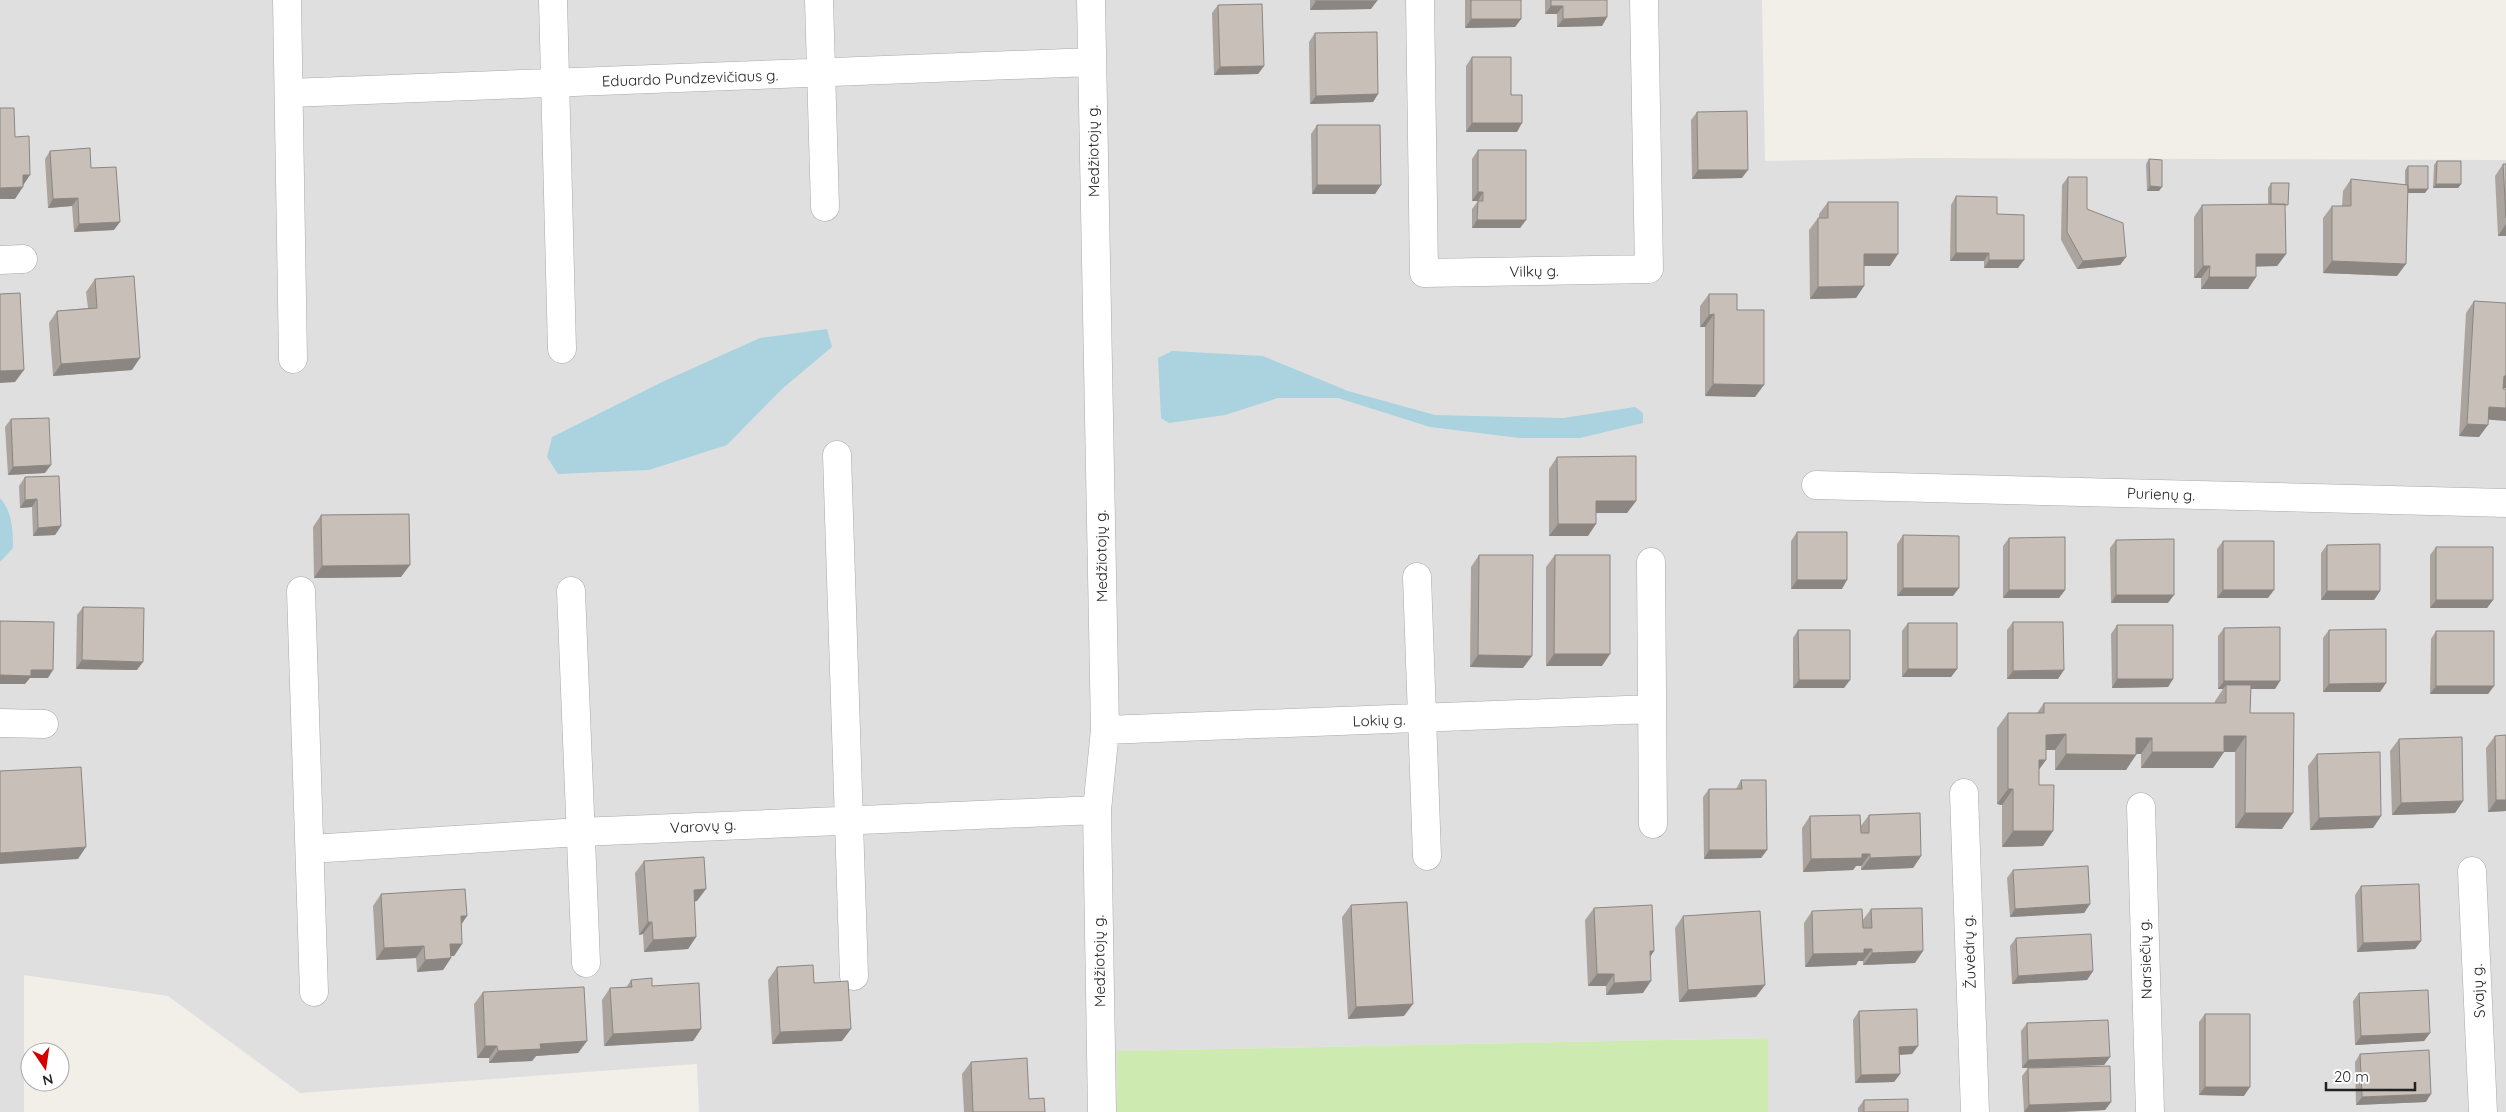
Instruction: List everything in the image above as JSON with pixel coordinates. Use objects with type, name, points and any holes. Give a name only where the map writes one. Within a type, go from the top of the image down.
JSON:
[{"type":"street","points":[[288,0],[294,360]]},
{"type":"street","points":[[553,0],[562,348]]},
{"type":"street","points":[[820,0],[825,207]]},
{"type":"street","name":"Medžiotojų g.","points":[[1091,0],[1105,730],[1097,810],[1102,1112]]},
{"type":"street","name":"Vilkų g.","points":[[1420,0],[1424,273],[1649,269],[1644,0]]},
{"type":"street","name":"Eduardo Pundzevičiaus g.","points":[[289,93],[1091,62]]},
{"type":"street","points":[[837,455],[854,976]]},
{"type":"street","name":"Purienų g.","points":[[1816,485],[2506,503]]},
{"type":"street","points":[[1651,562],[1652,824]]},
{"type":"street","points":[[1417,578],[1427,856]]},
{"type":"street","points":[[301,591],[314,992]]},
{"type":"street","points":[[571,591],[586,964]]},
{"type":"street","name":"Lokių g.","points":[[1105,730],[1652,709]]},
{"type":"street","points":[[0,723],[44,724]]},
{"type":"street","name":"Žuvėdrų g.","points":[[1964,793],[1975,1112]]},
{"type":"street","name":"Narsiečių g.","points":[[2141,807],[2150,1112]]},
{"type":"street","name":"Varovų g.","points":[[310,849],[580,832],[849,819],[1097,810]]},
{"type":"street","name":"Svajų g.","points":[[2472,870],[2483,1112]]},
{"type":"shaded area","points":[[0,0],[1762,0],[1765,161],[1918,158],[2506,160],[2506,1112],[1768,1112],[1767,1038],[1117,1051],[1117,1112],[699,1112],[697,1064],[300,1093],[168,996],[24,975],[24,1042],[20,1042],[20,1092],[24,1092],[24,1112],[0,1112]]},
{"type":"green space","points":[[1768,1038],[1768,1112],[1117,1112],[1117,1051]]},
{"type":"water","points":[[827,329],[832,347],[782,389],[727,445],[649,470],[558,474],[547,457],[552,437],[662,382],[760,338]]},
{"type":"water","points":[[1172,351],[1263,356],[1348,391],[1435,415],[1563,418],[1635,407],[1643,413],[1643,423],[1580,438],[1519,438],[1430,427],[1338,398],[1278,398],[1225,415],[1169,423],[1161,418],[1158,358]]},
{"type":"water","points":[[0,498],[9,515],[13,548],[0,562]]},
{"type":"building","points":[[1377,0],[1377,1],[1316,1]]},
{"type":"building","points":[[1471,0],[1521,0],[1521,19],[1471,19]]},
{"type":"building","points":[[1551,0],[1607,0],[1607,17],[1563,19],[1563,6],[1551,6]]},
{"type":"building","points":[[1262,4],[1264,66],[1220,67],[1218,5]]},
{"type":"building","points":[[1377,32],[1378,94],[1316,96],[1315,33]]},
{"type":"building","points":[[1472,57],[1511,57],[1511,95],[1522,95],[1522,123],[1472,123]]},
{"type":"building","points":[[0,108],[14,108],[15,137],[29,136],[30,175],[23,175],[23,187],[0,188]]},
{"type":"building","points":[[1747,111],[1748,170],[1698,170],[1697,112]]},
{"type":"building","points":[[1317,125],[1380,125],[1381,185],[1317,185]]},
{"type":"building","points":[[90,148],[91,168],[116,167],[120,222],[79,224],[78,198],[53,199],[50,151]]},
{"type":"building","points":[[1478,150],[1526,150],[1526,220],[1477,220],[1478,201],[1483,201],[1483,192],[1478,192]]},
{"type":"building","points":[[2149,159],[2162,160],[2162,187],[2150,186]]},
{"type":"building","points":[[2437,161],[2461,161],[2461,184],[2436,184]]},
{"type":"building","points":[[2503,164],[2506,164],[2506,218]]},
{"type":"building","points":[[2408,166],[2428,166],[2428,189],[2408,189]]},
{"type":"building","points":[[2068,177],[2087,177],[2087,209],[2123,223],[2126,257],[2083,261],[2067,232]]},
{"type":"building","points":[[2351,179],[2408,185],[2406,264],[2332,261],[2332,206],[2351,206]]},
{"type":"building","points":[[2271,183],[2289,183],[2288,205],[2271,204]]},
{"type":"building","points":[[1956,196],[1997,197],[1997,214],[2024,215],[2024,260],[1989,260],[1989,253],[1956,253]]},
{"type":"building","points":[[1828,202],[1898,202],[1898,254],[1864,254],[1864,286],[1818,287],[1818,218],[1828,218]]},
{"type":"building","points":[[2285,204],[2286,254],[2256,254],[2256,277],[2209,277],[2210,266],[2203,266],[2202,205]]},
{"type":"building","points":[[134,276],[140,358],[61,364],[57,311],[97,308],[95,279]]},
{"type":"building","points":[[20,293],[24,370],[0,371],[0,294]]},
{"type":"building","points":[[1709,294],[1737,294],[1737,310],[1764,310],[1764,385],[1713,384],[1714,314],[1709,315]]},
{"type":"building","points":[[2474,301],[2506,303],[2506,376],[2504,376],[2503,389],[2506,389],[2506,408],[2489,407],[2488,425],[2467,424]]},
{"type":"building","points":[[49,418],[51,465],[13,467],[11,419]]},
{"type":"building","points":[[1636,456],[1636,501],[1596,501],[1596,524],[1558,524],[1557,457]]},
{"type":"building","points":[[59,476],[61,526],[38,528],[37,499],[25,500],[25,477]]},
{"type":"building","points":[[409,514],[410,565],[322,566],[321,515]]},
{"type":"building","points":[[1797,532],[1847,532],[1847,580],[1797,580]]},
{"type":"building","points":[[1903,535],[1959,536],[1959,588],[1903,588]]},
{"type":"building","points":[[2065,537],[2065,590],[2009,590],[2009,538]]},
{"type":"building","points":[[2174,539],[2174,595],[2116,595],[2116,540]]},
{"type":"building","points":[[2223,541],[2274,541],[2274,590],[2223,590]]},
{"type":"building","points":[[2380,544],[2380,591],[2327,591],[2327,545]]},
{"type":"building","points":[[2436,547],[2493,547],[2493,600],[2436,600]]},
{"type":"building","points":[[1479,555],[1533,555],[1532,656],[1478,655]]},
{"type":"building","points":[[1555,555],[1610,555],[1610,654],[1554,654]]},
{"type":"building","points":[[83,607],[144,608],[143,662],[82,660]]},
{"type":"building","points":[[0,621],[54,622],[53,670],[31,670],[31,676],[0,675]]},
{"type":"building","points":[[2013,622],[2063,622],[2064,670],[2013,671]]},
{"type":"building","points":[[1908,623],[1957,623],[1957,669],[1908,669]]},
{"type":"building","points":[[2117,625],[2173,625],[2173,679],[2117,679]]},
{"type":"building","points":[[2280,627],[2280,681],[2224,681],[2224,628]]},
{"type":"building","points":[[2386,629],[2386,683],[2329,684],[2329,630]]},
{"type":"building","points":[[1798,630],[1850,630],[1850,680],[1799,680]]},
{"type":"building","points":[[2436,631],[2494,631],[2494,686],[2436,686]]},
{"type":"building","points":[[2226,685],[2251,685],[2250,713],[2294,713],[2293,813],[2245,813],[2246,736],[2224,736],[2224,752],[2152,752],[2152,738],[2136,738],[2136,755],[2066,754],[2066,734],[2046,735],[2046,760],[2039,760],[2039,785],[2054,785],[2053,831],[2013,831],[2013,789],[2008,789],[2008,713],[2044,713],[2044,703],[2226,703]]},
{"type":"building","points":[[2506,735],[2506,800],[2496,800],[2495,736]]},
{"type":"building","points":[[2462,737],[2463,801],[2401,803],[2399,739]]},
{"type":"building","points":[[2380,752],[2381,816],[2319,818],[2317,754]]},
{"type":"building","points":[[81,767],[86,847],[0,853],[0,771]]},
{"type":"building","points":[[1741,780],[1766,780],[1767,850],[1709,850],[1709,789],[1742,789]]},
{"type":"building","points":[[1920,813],[1921,856],[1870,858],[1870,854],[1862,854],[1862,858],[1811,859],[1810,816],[1860,815],[1861,833],[1869,833],[1869,815]]},
{"type":"building","points":[[704,857],[706,889],[694,890],[696,937],[653,940],[652,922],[648,922],[644,861]]},
{"type":"building","points":[[2088,866],[2090,904],[2015,909],[2013,870]]},
{"type":"building","points":[[2419,884],[2421,941],[2363,943],[2361,886]]},
{"type":"building","points":[[465,889],[467,916],[461,916],[462,944],[450,944],[451,958],[425,960],[424,946],[384,948],[381,894]]},
{"type":"building","points":[[1407,902],[1413,1004],[1356,1007],[1351,905]]},
{"type":"building","points":[[1652,905],[1654,951],[1650,951],[1651,981],[1614,983],[1614,974],[1597,974],[1594,908]]},
{"type":"building","points":[[1922,908],[1923,951],[1872,953],[1872,949],[1864,949],[1864,953],[1813,954],[1812,911],[1862,909],[1863,928],[1872,928],[1871,909]]},
{"type":"building","points":[[1760,911],[1765,985],[1688,990],[1683,916]]},
{"type":"building","points":[[2091,934],[2093,971],[2018,976],[2016,938]]},
{"type":"building","points":[[813,965],[814,983],[848,981],[851,1029],[780,1032],[777,967]]},
{"type":"building","points":[[652,978],[652,986],[699,983],[701,1029],[613,1034],[610,988],[632,987],[631,980]]},
{"type":"building","points":[[584,987],[587,1041],[540,1044],[541,1049],[498,1051],[497,1046],[485,1046],[483,992]]},
{"type":"building","points":[[2428,990],[2430,1033],[2361,1036],[2359,993]]},
{"type":"building","points":[[1917,1009],[1918,1046],[1899,1047],[1900,1074],[1861,1075],[1859,1011]]},
{"type":"building","points":[[2205,1014],[2250,1014],[2250,1087],[2205,1087]]},
{"type":"building","points":[[2108,1020],[2110,1057],[2028,1060],[2027,1023]]},
{"type":"building","points":[[2429,1050],[2431,1094],[2362,1097],[2360,1054]]},
{"type":"building","points":[[1027,1058],[1029,1099],[1044,1098],[1045,1112],[973,1112],[971,1062]]},
{"type":"building","points":[[2110,1066],[2111,1102],[2029,1105],[2028,1068]]},
{"type":"building","points":[[1908,1099],[1908,1112],[1864,1112],[1864,1100]]}]
